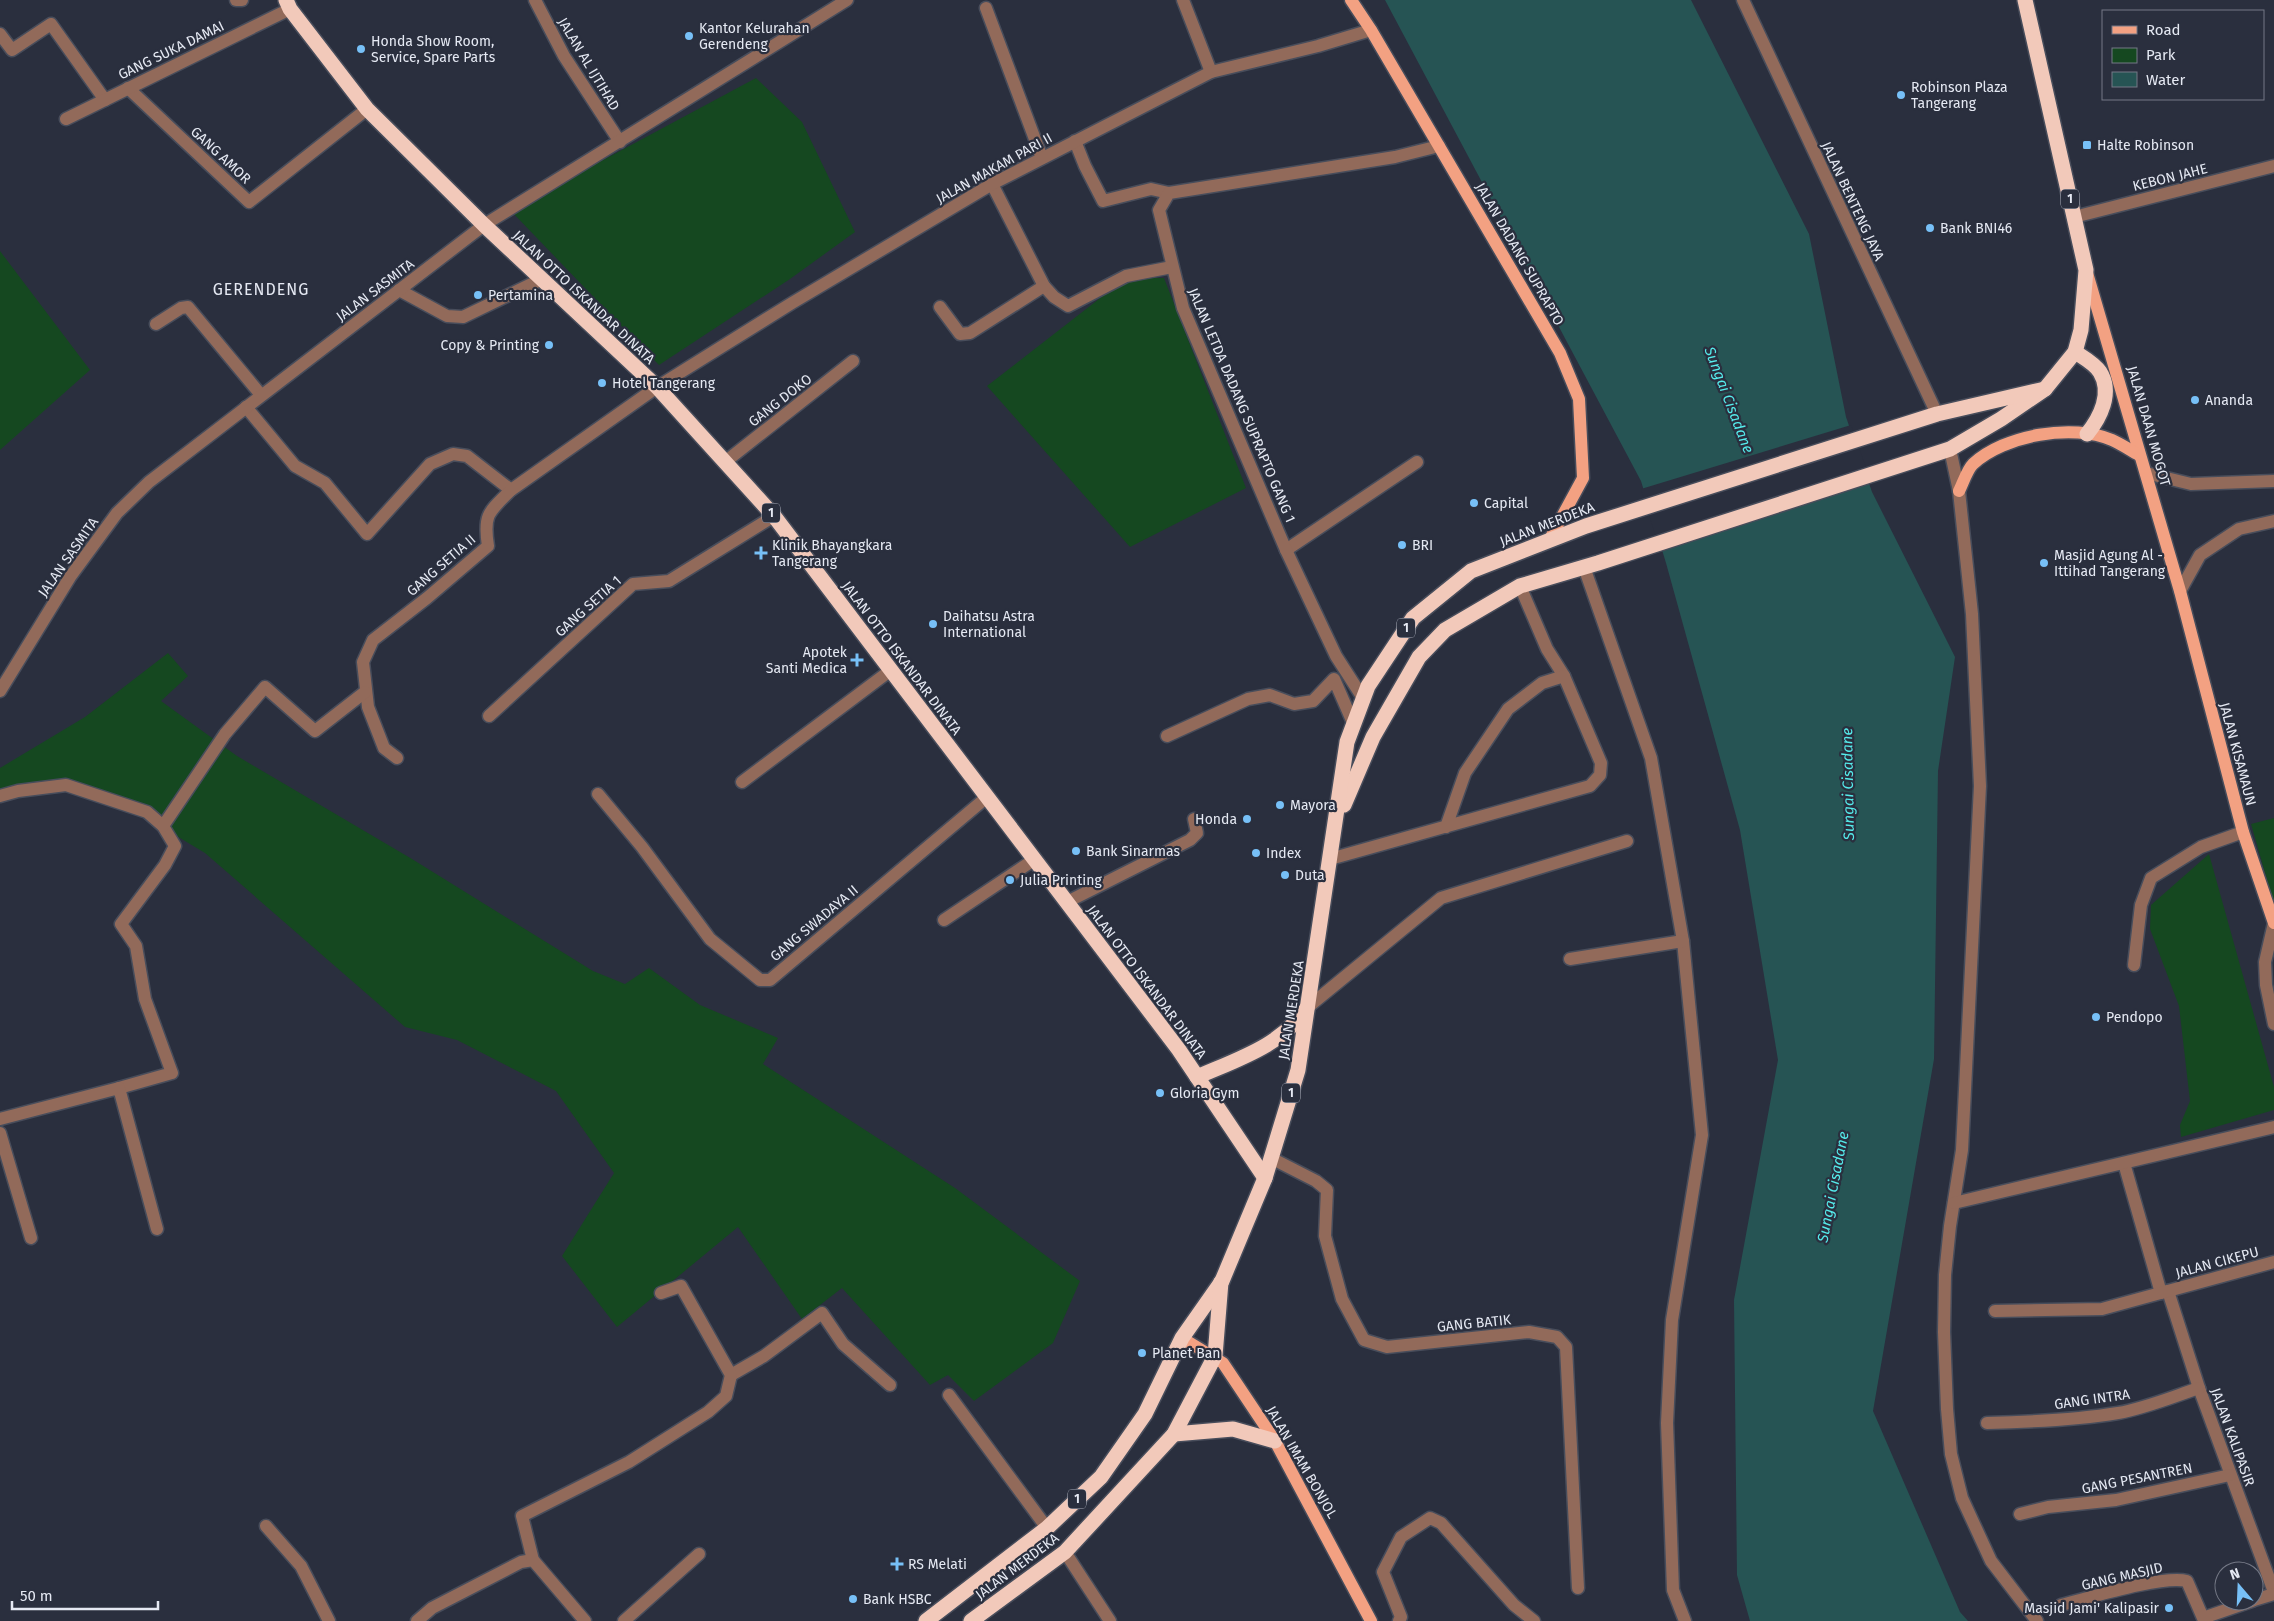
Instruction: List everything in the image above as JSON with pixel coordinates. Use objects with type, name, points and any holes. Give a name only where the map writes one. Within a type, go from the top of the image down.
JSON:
[{"type":"highway","name":"JALAN DAAN MOGOT","points":[[1918,460],[1950,449],[2001,419],[2045,389],[2075,352],[2081,330],[2086,270],[2026,0]]},
{"type":"highway","name":"JALAN OTTO ISKANDAR DINATA","points":[[288,5],[367,109],[484,225],[657,387],[774,516],[1179,1050],[1264,1178]]},
{"type":"highway","points":[[2075,352],[2094,364],[2101,373],[2104,384],[2105,394],[2101,413],[2087,434]]},
{"type":"highway","name":"1","points":[[1937,414],[2045,389]]},
{"type":"highway","name":"JALAN MERDEKA","points":[[926,1621],[1047,1528],[1101,1477],[1145,1414],[1182,1338],[1222,1281],[1264,1178],[1298,1070],[1347,742],[1368,686],[1413,618],[1471,571],[1550,539],[1937,414]]},
{"type":"highway","name":"JALAN MERDEKA","points":[[1336,823],[1373,737],[1419,657],[1445,630],[1520,586],[1918,460]]},
{"type":"highway","points":[[1197,1078],[1269,1045],[1300,1018],[1308,1007]]},
{"type":"highway","name":"JALAN MERDEKA","points":[[971,1621],[1065,1552],[1174,1434],[1215,1356],[1222,1281]]},
{"type":"highway","points":[[1174,1434],[1234,1429],[1275,1441]]},
{"type":"main road","name":"JALAN DADANG SUPRAPTO","points":[[1351,0],[1371,30],[1560,353],[1579,399],[1583,478],[1550,539]]},
{"type":"main road","name":"JALAN DAAN MOGOT","points":[[2086,270],[2180,591]]},
{"type":"main road","points":[[1958,491],[1972,465],[2007,443],[2046,432],[2087,434],[2111,439],[2139,455]]},
{"type":"main road","name":"JALAN KISAMAUN","points":[[2180,591],[2243,832],[2274,924]]},
{"type":"main road","name":"JALAN IMAM BONJOL","points":[[1182,1338],[1215,1356],[1223,1363],[1275,1441],[1371,1621]]},
{"type":"street","points":[[236,0],[242,0]]},
{"type":"street","name":"JALAN AL IJTIHAD","points":[[536,0],[564,56],[620,142]]},
{"type":"street","name":"JALAN SASMITA","points":[[0,691],[70,577],[117,513],[149,482],[484,225],[847,0]]},
{"type":"street","points":[[1182,0],[1211,72]]},
{"type":"street","name":"JALAN BENTENG JAYA","points":[[1743,0],[1937,414]]},
{"type":"street","name":"GANG SUKA DAMAI","points":[[66,119],[288,5]]},
{"type":"street","points":[[986,8],[1042,158]]},
{"type":"street","points":[[0,34],[12,50],[51,24],[104,100]]},
{"type":"street","name":"JALAN MAKAM PARI II","points":[[657,387],[792,303],[992,184],[1211,72],[1318,46],[1371,30]]},
{"type":"street","name":"GANG AMOR","points":[[128,88],[249,202],[367,109]]},
{"type":"street","points":[[1075,141],[1084,166],[1103,201],[1151,189],[1169,193],[1395,157],[1439,146]]},
{"type":"street","name":"KEBON JAHE","points":[[2074,217],[2274,166]]},
{"type":"street","points":[[992,184],[1044,286],[1054,297],[1068,306],[1126,276],[1172,267]]},
{"type":"street","name":"JALAN LETDA DADANG SUPRAPTO GANG 1","points":[[1169,193],[1159,210],[1183,308],[1286,550],[1336,656],[1363,698]]},
{"type":"street","points":[[399,290],[454,318],[464,316],[542,279]]},
{"type":"street","points":[[940,307],[960,334],[970,334],[1044,286]]},
{"type":"street","points":[[156,324],[181,308],[188,307],[261,395]]},
{"type":"street","name":"GANG DOKO","points":[[725,462],[853,361]]},
{"type":"street","name":"GANG SETIA II","points":[[397,758],[384,748],[368,707],[363,662],[373,640],[427,598],[488,546],[485,524],[493,508],[510,490],[657,387]]},
{"type":"street","points":[[246,407],[295,466],[325,483],[367,534],[430,464],[453,454],[467,456],[510,490]]},
{"type":"street","points":[[1950,449],[1958,491],[1972,614],[1980,786],[1962,1150],[1950,1226],[1945,1275],[1946,1410],[1951,1454],[1962,1498],[1991,1561],[2036,1621]]},
{"type":"street","points":[[1286,550],[1417,462]]},
{"type":"street","points":[[2146,473],[2191,484],[2274,481]]},
{"type":"street","name":"GANG SETIA 1","points":[[489,716],[633,584],[669,581],[774,516]]},
{"type":"street","points":[[2180,591],[2200,555],[2239,529],[2274,521]]},
{"type":"street","points":[[1591,565],[1651,758],[1683,941],[1702,1136],[1672,1320],[1667,1423],[1673,1590],[1685,1621]]},
{"type":"street","points":[[1330,859],[1590,786],[1600,775],[1601,763],[1564,676],[1547,649],[1520,586]]},
{"type":"street","points":[[742,782],[891,670]]},
{"type":"street","points":[[1446,826],[1465,773],[1508,708],[1542,683],[1564,676]]},
{"type":"street","points":[[1167,736],[1248,699],[1270,695],[1294,704],[1313,701],[1334,679],[1354,725]]},
{"type":"street","points":[[163,826],[225,734],[265,687],[315,731],[365,692]]},
{"type":"street","points":[[0,796],[18,790],[66,785],[147,812],[163,826],[175,846],[165,865],[121,924],[136,946],[145,999],[172,1072],[0,1119]]},
{"type":"street","name":"GANG SWADAYA II","points":[[598,794],[710,938],[760,980],[770,980],[987,797]]},
{"type":"street","points":[[1067,902],[1190,840],[1197,833],[1194,819]]},
{"type":"street","points":[[2134,965],[2140,905],[2151,878],[2201,847],[2243,832]]},
{"type":"street","points":[[1308,1007],[1441,898],[1627,841]]},
{"type":"street","points":[[944,920],[1035,859]]},
{"type":"street","points":[[2274,924],[2265,962],[2266,985],[2274,1024]]},
{"type":"street","points":[[1570,959],[1683,941]]},
{"type":"street","points":[[119,1088],[157,1229]]},
{"type":"street","points":[[1954,1203],[2274,1127]]},
{"type":"street","points":[[0,1133],[32,1238]]},
{"type":"street","name":"GANG BATIK","points":[[1271,1158],[1316,1181],[1327,1190],[1325,1236],[1342,1299],[1364,1340],[1387,1347],[1529,1332],[1557,1337],[1566,1347],[1578,1588]]},
{"type":"street","name":"JALAN KALIPASIR","points":[[2124,1163],[2164,1292],[2274,1593]]},
{"type":"street","name":"JALAN CIKEPU","points":[[1995,1311],[2102,1309],[2274,1262]]},
{"type":"street","points":[[585,1621],[533,1560],[522,1516],[629,1462],[708,1412],[726,1396],[731,1375],[681,1286],[662,1293]]},
{"type":"street","points":[[731,1375],[764,1356],[822,1312],[844,1344],[890,1385]]},
{"type":"street","name":"GANG INTRA","points":[[1987,1423],[2058,1420],[2118,1412],[2143,1407],[2199,1388]]},
{"type":"street","points":[[949,1395],[1047,1528]]},
{"type":"street","name":"GANG PESANTREN","points":[[2020,1514],[2048,1507],[2116,1500],[2230,1476]]},
{"type":"street","points":[[1399,1621],[1401,1617],[1383,1572],[1401,1537],[1430,1518],[1440,1523],[1514,1605],[1534,1621]]},
{"type":"street","points":[[266,1526],[301,1566],[329,1621]]},
{"type":"street","points":[[1065,1552],[1110,1621]]},
{"type":"street","points":[[624,1621],[699,1554]]},
{"type":"street","points":[[417,1621],[432,1608],[522,1562],[533,1560]]},
{"type":"street","name":"GANG MASJID","points":[[2061,1605],[2133,1587],[2180,1579],[2187,1581],[2203,1618],[2224,1611]]},
{"type":"green space","points":[[756,78],[802,122],[855,232],[790,279],[659,365],[510,210]]},
{"type":"green space","points":[[0,251],[90,370],[0,450]]},
{"type":"green space","points":[[1126,278],[1164,278],[1246,488],[1130,547],[987,386]]},
{"type":"green space","points":[[168,653],[188,676],[161,701],[237,756],[412,859],[593,971],[625,984],[649,968],[700,1005],[778,1038],[763,1064],[955,1188],[1080,1281],[1053,1343],[974,1401],[948,1375],[930,1385],[842,1288],[802,1319],[738,1227],[617,1327],[562,1256],[614,1173],[556,1091],[457,1040],[405,1027],[205,853],[130,808],[69,790],[0,800],[0,768],[85,717]]},
{"type":"green space","points":[[2274,818],[2274,904],[2251,824]]},
{"type":"green space","points":[[2209,854],[2274,1087],[2274,1110],[2181,1137],[2180,1125],[2190,1101],[2179,1006],[2150,929],[2151,905]]},
{"type":"water","name":"Sungai Cisadane","points":[[1385,0],[1691,0],[1809,234],[1846,417],[1872,492],[1955,657],[1938,771],[1934,1059],[1873,1411],[1960,1612],[1968,1621],[1750,1621],[1737,1575],[1734,1300],[1778,1060],[1740,830],[1666,563],[1641,481]]},
{"type":"pier","points":[[1851,425],[1871,482],[1659,547],[1641,489]]},
{"type":"place","name":"Kantor Kelurahan Gerendeng","points":[[689,36]]},
{"type":"place","name":"Honda Show Room, Service, Spare Parts","points":[[361,49]]},
{"type":"place","name":"Robinson Plaza Tangerang","points":[[1901,95]]},
{"type":"place","name":"Halte Robinson","points":[[2087,145]]},
{"type":"place","name":"Bank BNI46","points":[[1930,228]]},
{"type":"place","name":"Pertamina","points":[[478,295]]},
{"type":"place","name":"Copy & Printing","points":[[549,345]]},
{"type":"place","name":"Hotel Tangerang","points":[[602,383]]},
{"type":"place","name":"Ananda","points":[[2195,400]]},
{"type":"place","name":"Capital","points":[[1474,503]]},
{"type":"place","name":"BRI","points":[[1402,545]]},
{"type":"place","name":"Klinik Bhayangkara Tangerang","points":[[761,553]]},
{"type":"place","name":"Masjid Agung Al - Ittihad Tangerang","points":[[2044,563]]},
{"type":"place","name":"Daihatsu Astra International","points":[[933,624]]},
{"type":"place","name":"Apotek Santi Medica","points":[[857,660]]},
{"type":"place","name":"Mayora","points":[[1280,805]]},
{"type":"place","name":"Honda","points":[[1247,819]]},
{"type":"place","name":"Bank Sinarmas","points":[[1076,851]]},
{"type":"place","name":"Index","points":[[1256,853]]},
{"type":"place","name":"Duta","points":[[1285,875]]},
{"type":"place","name":"Julia Printing","points":[[1010,880]]},
{"type":"place","name":"Pendopo","points":[[2096,1017]]},
{"type":"place","name":"Gloria Gym","points":[[1160,1093]]},
{"type":"place","name":"Planet Ban","points":[[1142,1353]]},
{"type":"place","name":"RS Melati","points":[[897,1564]]},
{"type":"place","name":"Bank HSBC","points":[[853,1599]]},
{"type":"place","name":"Masjid Jami' Kalipasir","points":[[2169,1608]]},
{"type":"district","name":"GERENDENG","points":[[261,289]]}]
